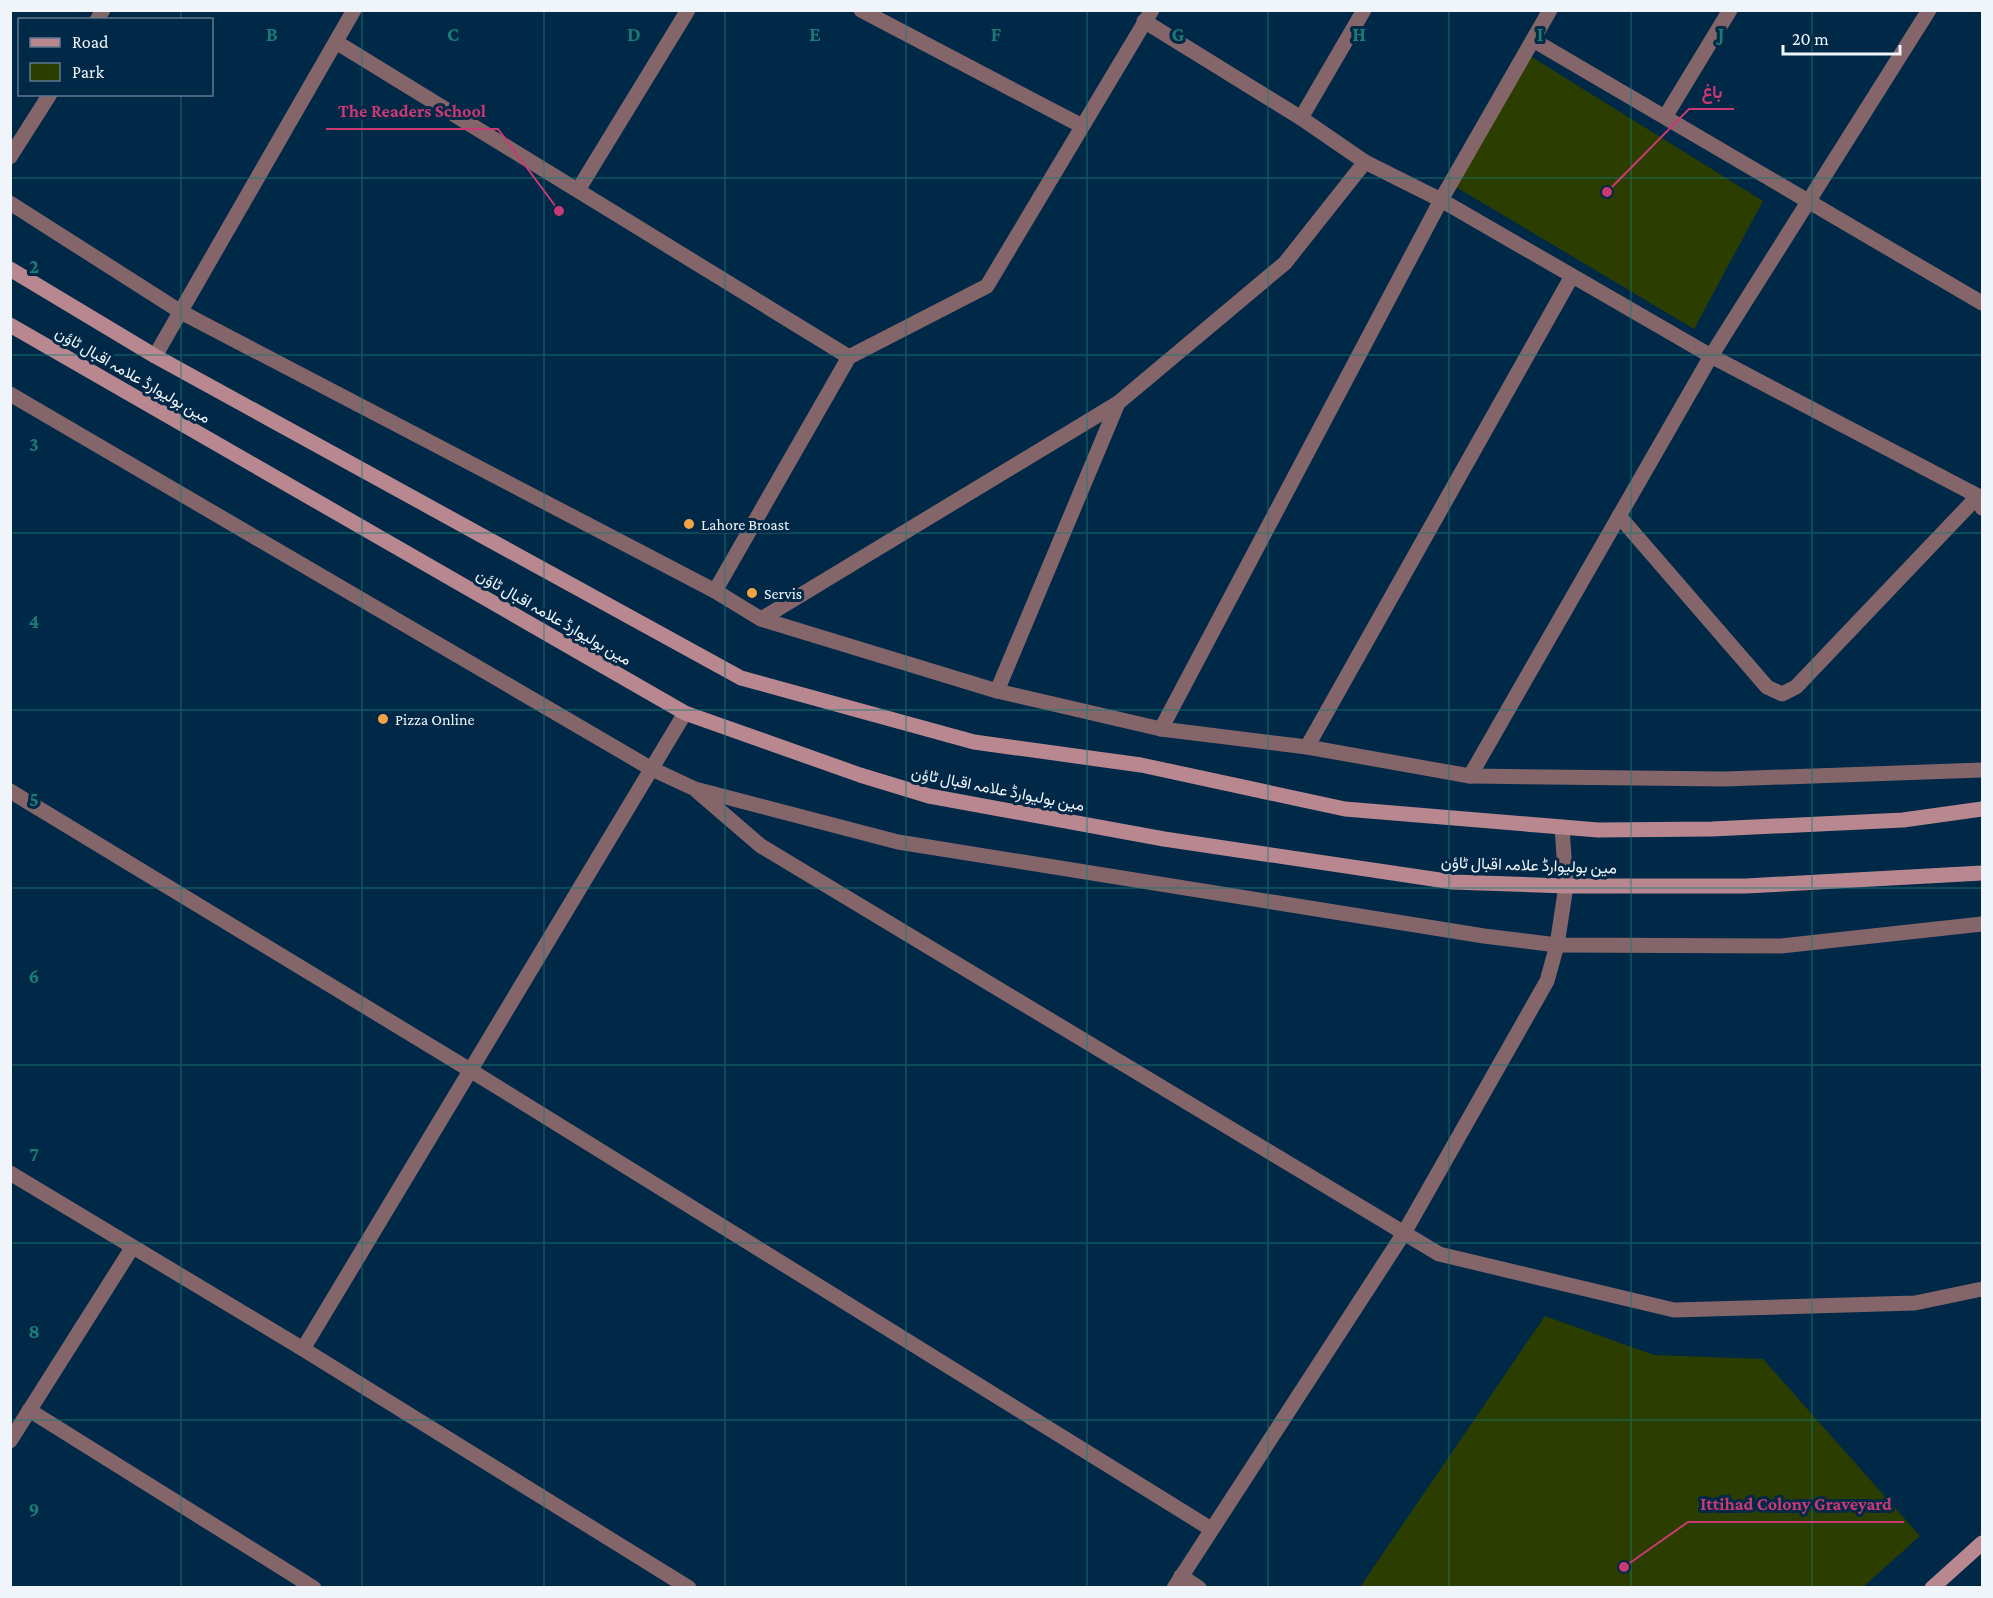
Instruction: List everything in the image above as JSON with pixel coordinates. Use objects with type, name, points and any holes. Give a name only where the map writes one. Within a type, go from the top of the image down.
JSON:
[{"type":"main road","name":"مین بولیوارڈ علامہ اقبال ٹاؤن","points":[[10,269],[155,356],[741,678],[974,742],[1141,765],[1345,809],[1599,830],[1724,828],[1903,820],[1983,809]]},
{"type":"main road","name":"مین بولیوارڈ علامہ اقبال ٹاؤن","points":[[10,326],[685,713],[860,775],[929,796],[1164,839],[1453,882],[1566,886],[1746,886],[1983,873]]},
{"type":"main road","points":[[1932,1587],[1983,1543]]},
{"type":"street","points":[[155,356],[354,10]]},
{"type":"street","points":[[578,190],[688,10]]},
{"type":"street","points":[[861,10],[1082,126]]},
{"type":"street","points":[[1301,118],[1365,10]]},
{"type":"street","points":[[1161,729],[1441,200],[1550,10]]},
{"type":"street","points":[[1665,117],[1730,10]]},
{"type":"street","points":[[1470,776],[1711,356],[1929,10]]},
{"type":"street","points":[[715,591],[849,357],[987,286],[1148,16],[1365,162],[1441,200],[1711,356],[1980,502],[1796,687],[1782,694],[1767,687],[1619,516]]},
{"type":"street","points":[[1533,40],[1983,303]]},
{"type":"street","points":[[336,42],[849,357]]},
{"type":"street","points":[[10,157],[49,96]]},
{"type":"street","points":[[761,619],[1118,403],[1285,263],[1365,162]]},
{"type":"street","points":[[10,203],[181,312],[715,591],[761,619],[997,691],[1161,729],[1307,747],[1470,776],[1725,779],[1983,770]]},
{"type":"street","points":[[1307,747],[1572,276]]},
{"type":"street","points":[[10,394],[650,768],[695,789],[898,842],[1484,936],[1557,945],[1781,946],[1983,924]]},
{"type":"street","points":[[997,691],[1118,403]]},
{"type":"street","points":[[303,1349],[685,713]]},
{"type":"street","points":[[695,789],[761,846],[1439,1254],[1674,1310],[1915,1303],[1983,1289]]},
{"type":"street","points":[[10,791],[470,1070],[1211,1529]]},
{"type":"street","points":[[1199,1587],[1178,1582],[1404,1233],[1547,981],[1557,945],[1566,886],[1562,827]]},
{"type":"street","points":[[10,1173],[303,1349],[689,1587]]},
{"type":"street","points":[[10,1441],[132,1248]]},
{"type":"street","points":[[29,1410],[314,1587]]},
{"type":"green space","points":[[1527,54],[1763,201],[1694,329],[1451,184]]},
{"type":"green space","points":[[1545,1316],[1654,1355],[1763,1359],[1920,1536],[1863,1587],[1360,1587]]},
{"type":"place","name":"باغ","points":[[1607,192]]},
{"type":"place","name":"The Readers School","points":[[559,211]]},
{"type":"place","name":"Lahore Broast","points":[[689,524]]},
{"type":"place","name":"Servis","points":[[752,593]]},
{"type":"place","name":"Pizza Online","points":[[383,719]]},
{"type":"place","name":"Ittihad Colony Graveyard","points":[[1624,1567]]}]
